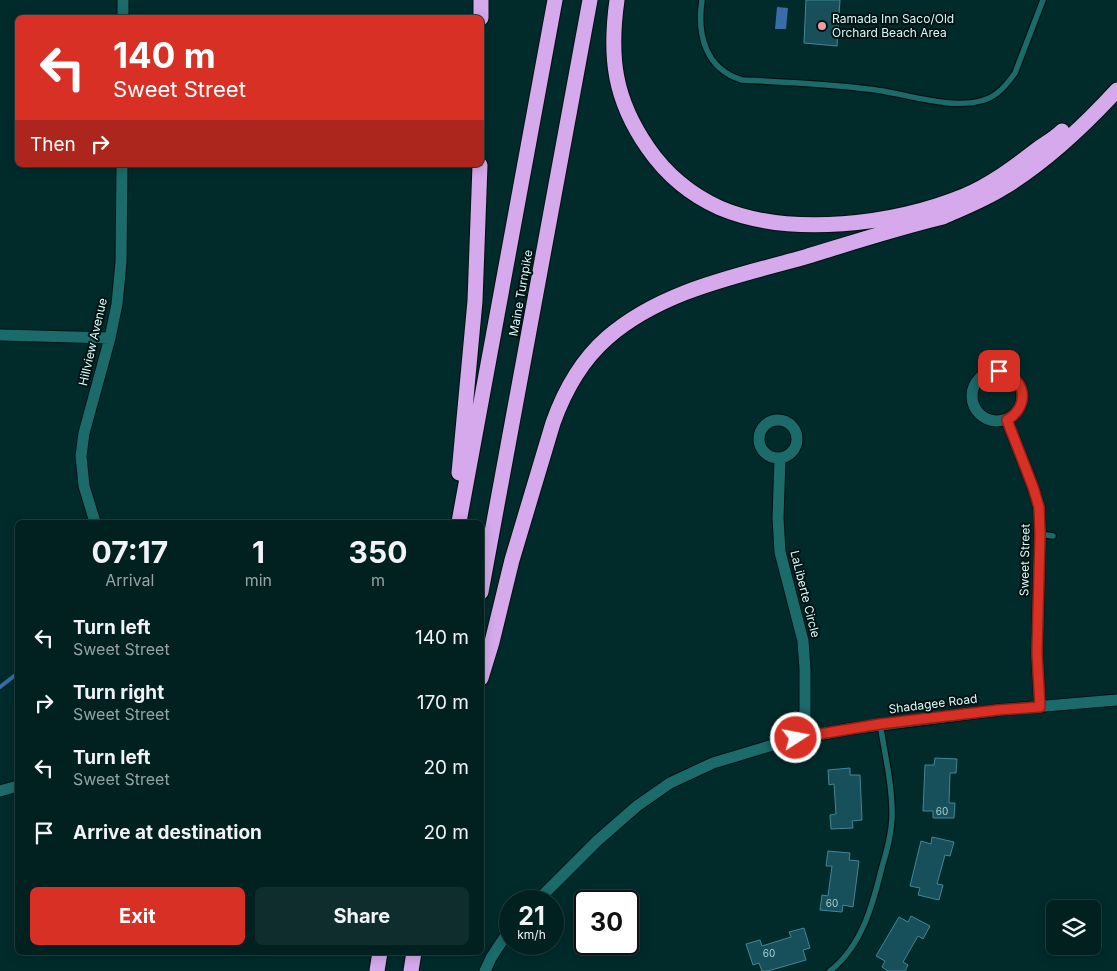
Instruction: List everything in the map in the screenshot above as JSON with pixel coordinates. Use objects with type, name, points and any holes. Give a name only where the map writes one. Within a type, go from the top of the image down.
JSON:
[{"type":"highway","points":[[481,0],[481,15]]},
{"type":"highway","name":"Maine Turnpike","points":[[459,520],[555,0]]},
{"type":"highway","name":"Maine Turnpike","points":[[484,576],[590,0]]},
{"type":"highway","points":[[617,0],[612,46],[614,66],[624,104],[631,121],[642,139],[670,175],[705,201],[737,214],[769,221],[809,224],[866,222],[916,212],[966,195],[1008,171],[1054,139],[1117,81]]},
{"type":"highway","points":[[484,668],[512,560],[550,430],[561,401],[588,359],[606,339],[624,325],[643,314],[699,287],[943,217],[982,200],[1018,178],[1052,153],[1090,120],[1117,90]]},
{"type":"highway","points":[[455,520],[476,292],[480,167]]},
{"type":"highway","points":[[377,971],[380,955]]},
{"type":"highway","points":[[411,971],[414,955]]},
{"type":"street","points":[[123,0],[123,15]]},
{"type":"street","name":"Hillview Avenue","points":[[94,520],[84,486],[81,456],[84,433],[110,338],[117,304],[122,167]]},
{"type":"street","points":[[0,335],[110,338]]},
{"type":"street","points":[[992,372],[1007,373],[1018,382],[1022,389],[1023,396],[1018,410],[1007,420],[992,421],[985,418],[979,414],[972,400],[975,386],[979,379],[992,372]]},
{"type":"street","name":"Sweet Street","points":[[1007,420],[1037,497],[1040,518],[1037,653],[1040,707]]},
{"type":"street","name":"LaLiberte Circle","points":[[780,458],[778,534],[783,566],[803,641],[805,662],[805,736]]},
{"type":"street","name":"Shadagee Road","points":[[547,890],[624,817],[670,783],[713,763],[805,736],[880,724],[998,710],[1117,700]]},
{"type":"street","points":[[0,791],[15,787]]},
{"type":"street","points":[[485,971],[499,946]]},
{"type":"lane","points":[[702,0],[700,27],[703,44],[722,70],[733,77],[742,80],[867,88],[940,102],[984,100],[996,94],[1008,83],[1014,73],[1042,0]]},
{"type":"lane","points":[[1040,534],[1053,536]]},
{"type":"lane","points":[[830,971],[846,954],[861,932],[871,910],[889,842],[892,818],[891,801],[880,724]]},
{"type":"water","points":[[777,7],[788,8],[786,29],[775,29]]},
{"type":"building","name":"Ramada Inn Saco/Old Orchard Beach Area","points":[[806,0],[840,0],[837,46],[804,43]]},
{"type":"building","points":[[935,758],[957,759],[956,773],[950,773],[949,803],[955,803],[954,818],[933,818],[933,811],[923,811],[925,765],[934,765]]},
{"type":"building","points":[[850,768],[850,775],[860,775],[862,820],[852,821],[853,828],[831,829],[830,815],[836,814],[834,784],[829,785],[828,770]]},
{"type":"building","points":[[932,837],[954,842],[950,856],[945,855],[937,884],[943,885],[939,900],[918,895],[920,888],[910,886],[921,841],[931,844]]},
{"type":"building","points":[[828,851],[850,853],[849,860],[859,861],[853,907],[843,905],[842,912],[820,910],[822,895],[828,896],[832,866],[826,866]]},
{"type":"building","points":[[911,916],[930,926],[923,939],[918,936],[903,962],[908,965],[905,971],[888,971],[882,967],[885,961],[876,956],[899,917],[908,922]]},
{"type":"building","points":[[804,928],[810,948],[803,950],[806,960],[768,971],[762,971],[759,963],[753,965],[746,944],[760,940],[762,946],[791,937],[789,932]]},
{"type":"waterway","points":[[0,687],[15,675]]},
{"type":"place","name":"Ramada Inn Saco/Old Orchard Beach Area","points":[[822,26]]},
{"type":"route","points":[[796,738],[880,724],[1040,707],[1037,653],[1039,507],[1037,497],[1007,420],[1013,416],[1022,404],[1022,389],[1013,376],[999,371]]}]
